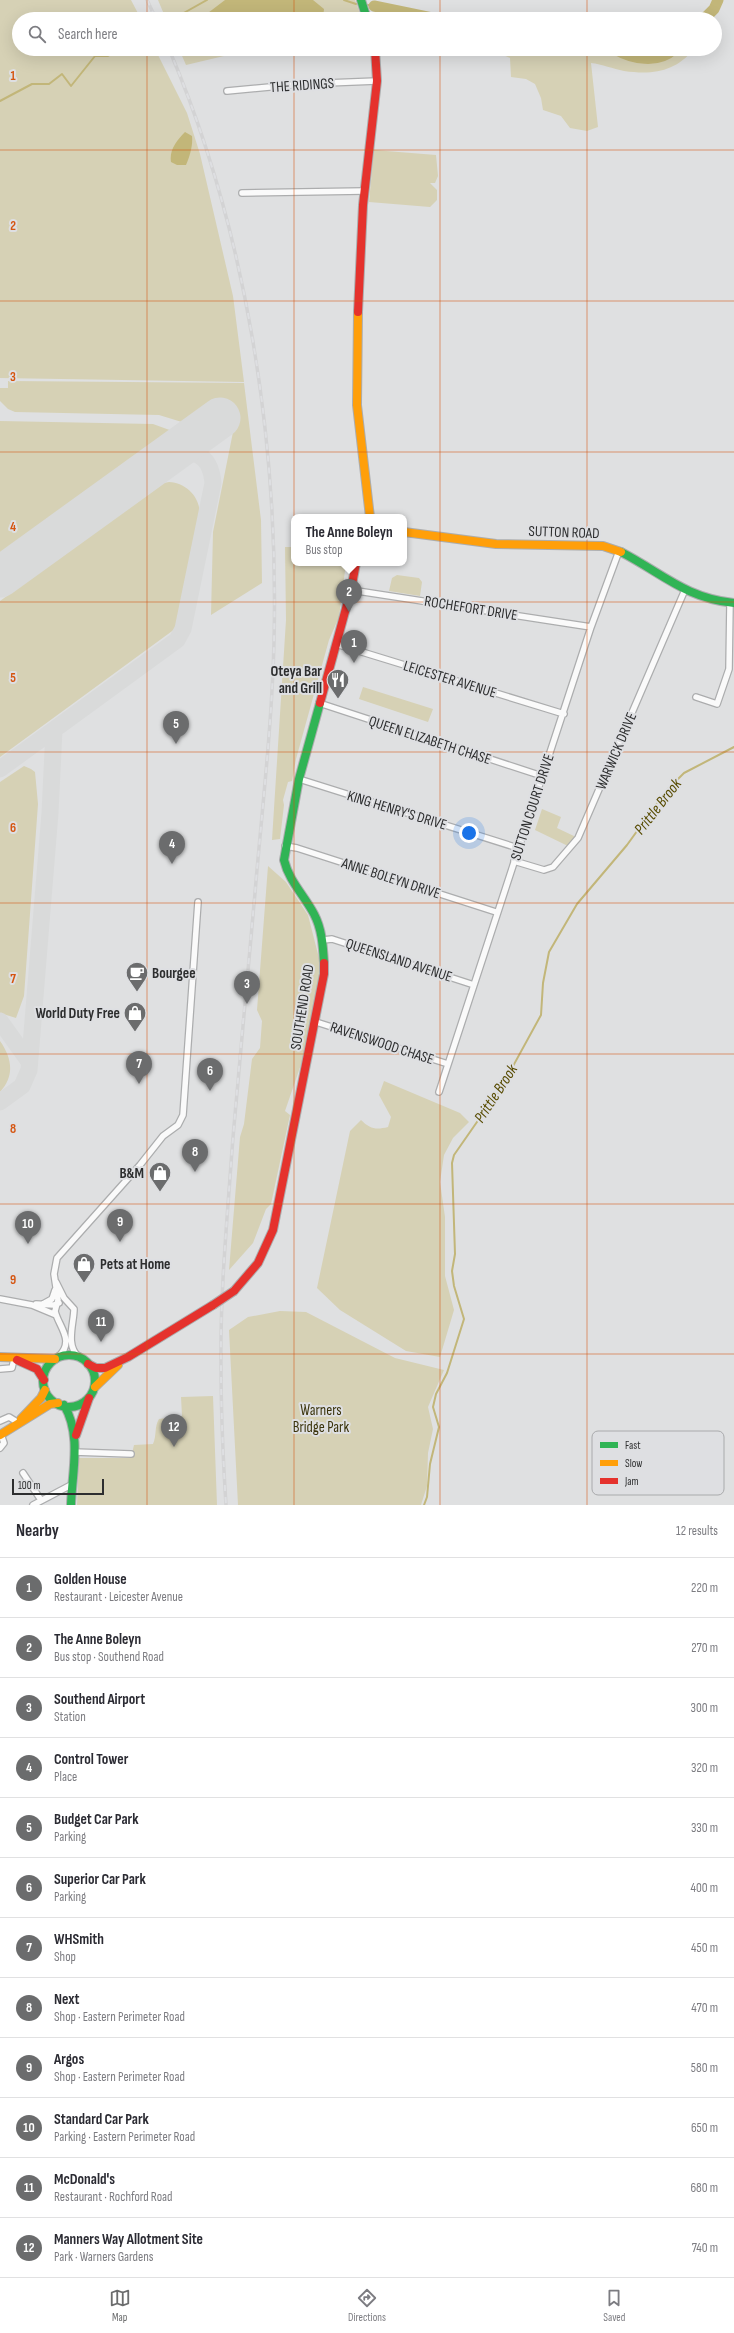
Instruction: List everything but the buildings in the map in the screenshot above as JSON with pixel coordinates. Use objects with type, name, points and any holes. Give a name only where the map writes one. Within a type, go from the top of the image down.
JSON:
[{"type":"street","points":[[361,0],[365,12]]},
{"type":"street","points":[[370,514],[357,405],[358,287],[364,192],[377,81],[375,56]]},
{"type":"street","name":"THE RIDINGS","points":[[227,91],[301,84],[377,81]]},
{"type":"street","points":[[242,193],[364,192]]},
{"type":"street","name":"SUTTON ROAD","points":[[407,532],[496,544],[603,546],[619,551],[684,592],[709,600],[732,603]]},
{"type":"street","name":"SUTTON COURT DRIVE","points":[[438,1092],[474,985],[496,912],[564,714],[591,627],[619,551]]},
{"type":"street","name":"SOUTHEND ROAD","points":[[128,1357],[234,1291],[246,1280],[262,1258],[273,1230],[316,1022],[324,974],[323,940],[315,915],[288,873],[284,860],[285,846],[299,779],[351,590],[355,566]]},
{"type":"street","name":"ROCHEFORT DRIVE","points":[[351,590],[591,627]]},
{"type":"street","name":"WARWICK DRIVE","points":[[514,861],[544,870],[553,867],[578,838],[684,592]]},
{"type":"street","points":[[696,697],[718,704],[729,669],[732,603]]},
{"type":"street","name":"LEICESTER AVENUE","points":[[336,644],[564,714]]},
{"type":"street","name":"QUEEN ELIZABETH CHASE","points":[[319,703],[542,776]]},
{"type":"street","name":"KING HENRY'S DRIVE","points":[[299,779],[518,848]]},
{"type":"street","name":"ANNE BOLEYN DRIVE","points":[[285,846],[296,848],[496,912]]},
{"type":"street","points":[[71,1505],[75,1438],[71,1416],[61,1404],[50,1398],[45,1390],[44,1380],[46,1368],[64,1350],[66,1341],[62,1325],[57,1316],[54,1279],[55,1266],[60,1254],[140,1165],[165,1134],[179,1123],[184,1111],[198,902]]},
{"type":"street","name":"QUEENSLAND AVENUE","points":[[323,940],[332,939],[474,985]]},
{"type":"street","name":"RAVENSWOOD CHASE","points":[[316,1022],[448,1064]]},
{"type":"street","points":[[54,1279],[64,1298],[74,1309],[73,1347],[79,1357],[88,1364],[94,1374],[95,1387]]},
{"type":"street","points":[[43,1304],[52,1299],[55,1289]]},
{"type":"street","points":[[0,1299],[32,1305],[66,1320],[73,1316]]},
{"type":"street","points":[[32,1305],[57,1305],[63,1301],[69,1302]]},
{"type":"street","points":[[0,1357],[14,1359],[57,1358],[70,1355],[79,1357]]},
{"type":"street","points":[[88,1364],[102,1368],[128,1357]]},
{"type":"street","points":[[75,1438],[95,1387],[128,1357]]},
{"type":"street","points":[[0,1369],[12,1368],[14,1359]]},
{"type":"street","points":[[14,1359],[37,1369],[44,1380]]},
{"type":"street","points":[[18,1422],[41,1398],[45,1390]]},
{"type":"street","points":[[0,1448],[4,1443],[0,1435],[18,1422],[52,1403],[82,1404],[90,1397]]},
{"type":"street","points":[[0,1421],[9,1417],[18,1422]]},
{"type":"street","points":[[74,1452],[131,1454]]},
{"type":"street","points":[[23,1473],[41,1500]]},
{"type":"street","points":[[33,1505],[71,1485]]},
{"type":"green space","points":[[0,0],[131,0],[137,12],[12,12],[12,56],[158,56],[187,113],[200,154],[233,296],[244,382],[0,378]]},
{"type":"green space","points":[[158,0],[355,0],[359,12],[163,12]]},
{"type":"green space","points":[[182,56],[224,56],[186,65]]},
{"type":"green space","points":[[506,56],[623,56],[635,60],[666,56],[688,56],[671,67],[654,72],[624,71],[591,63],[598,127],[587,131],[570,128],[561,116],[543,110],[541,98],[535,84],[526,79],[511,77],[510,58]]},
{"type":"green space","points":[[374,150],[436,155],[438,176],[435,183],[430,183],[437,190],[437,200],[430,207],[369,202]]},
{"type":"green space","points":[[8,381],[244,383],[261,520],[262,583],[211,615],[213,532],[233,432],[214,405],[197,411],[185,423],[159,415],[15,412],[8,409],[0,401],[0,388],[8,388]]},
{"type":"green space","points":[[0,421],[153,424],[175,432],[0,559]]},
{"type":"green space","points":[[169,482],[181,485],[194,496],[200,513],[179,626],[0,757],[0,601],[164,483]]},
{"type":"green space","points":[[285,547],[291,547],[291,566],[346,566],[339,617],[329,640],[296,759],[292,781],[288,782],[283,800],[284,805],[280,839],[272,840],[286,620]]},
{"type":"green space","points":[[397,575],[419,578],[422,582],[420,596],[389,591],[392,578]]},
{"type":"green space","points":[[363,687],[433,709],[428,722],[359,699]]},
{"type":"green space","points":[[24,766],[35,772],[38,804],[24,996],[16,1018],[0,1013],[0,782]]},
{"type":"green space","points":[[542,809],[561,817],[557,828],[576,837],[568,846],[535,830]]},
{"type":"green space","points":[[268,866],[286,882],[308,915],[321,966],[307,1047],[285,1111],[290,1115],[271,1204],[266,1209],[253,1243],[229,1270],[240,1137],[244,1124],[252,1059],[260,1048],[262,1021],[257,1010]]},
{"type":"green space","points":[[0,1041],[9,1060],[10,1073],[5,1086],[0,1092]]},
{"type":"green space","points":[[384,1081],[460,1113],[469,1122],[453,1138],[444,1155],[440,1182],[445,1217],[445,1276],[454,1310],[440,1357],[406,1351],[340,1310],[317,1288],[350,1131],[361,1120],[373,1128],[388,1127],[391,1117],[379,1095]]},
{"type":"green space","name":"Warners Bridge Park","points":[[280,1311],[306,1312],[395,1358],[444,1370],[428,1407],[433,1429],[428,1453],[427,1486],[421,1505],[238,1505],[229,1330],[248,1317]]},
{"type":"green space","points":[[213,1396],[217,1505],[77,1505],[79,1458],[131,1458],[134,1445],[153,1444],[159,1419],[182,1416],[181,1397]]},
{"type":"shaded area","points":[[225,0],[313,0],[324,9],[324,12],[209,12]]},
{"type":"shaded area","points":[[185,132],[192,136],[191,150],[186,165],[177,165],[171,162],[171,153],[172,149]]},
{"type":"waterway","points":[[186,12],[207,0]]},
{"type":"waterway","points":[[344,0],[356,4]]},
{"type":"waterway","points":[[711,12],[718,0]]},
{"type":"waterway","points":[[368,5],[374,6]]},
{"type":"waterway","points":[[374,6],[403,12]]},
{"type":"waterway","points":[[0,101],[32,84],[49,84],[62,74],[71,86],[95,56]]},
{"type":"waterway","points":[[95,56],[108,56]]},
{"type":"waterway","points":[[633,56],[645,58],[663,56]]},
{"type":"waterway","name":"Prittle Brook","points":[[424,1505],[427,1497],[430,1464],[439,1427],[433,1407],[436,1394],[447,1373],[464,1319],[454,1286],[452,1271],[455,1254],[452,1163],[454,1155],[486,1109],[495,1099],[541,1015],[543,983],[549,952],[577,904],[627,845],[666,791],[684,773],[734,747]]},
{"type":"taxiway","points":[[0,769],[177,640],[183,629],[213,483],[208,465],[204,459],[198,455],[184,453],[166,457]]},
{"type":"taxiway","points":[[0,1102],[22,1086],[29,1070],[50,813],[54,730]]},
{"type":"taxiway","points":[[0,1021],[28,1060]]},
{"type":"runway","points":[[0,577],[220,418]]},
{"type":"railway","points":[[147,0],[153,12]]},
{"type":"railway","points":[[172,56],[196,119],[219,191],[238,265],[253,340],[264,415],[271,491],[274,567],[274,642],[269,736],[235,1118],[223,1284],[221,1382],[226,1505]]},
{"type":"traffic: fast","points":[[361,0],[365,12]]},
{"type":"traffic: fast","points":[[621,552],[674,584],[701,596],[734,603]]},
{"type":"traffic: fast","points":[[320,703],[299,779],[284,860],[289,875],[317,920],[322,938],[324,963]]},
{"type":"traffic: fast","points":[[69,1355],[79,1357],[87,1363],[93,1371],[95,1381],[93,1391],[87,1399],[79,1405],[69,1407],[59,1405],[51,1399],[45,1391],[43,1381],[45,1371],[51,1363],[59,1357],[69,1355]]},
{"type":"traffic: fast","points":[[64,1405],[70,1417],[73,1429],[75,1454],[71,1505]]},
{"type":"traffic: slow","points":[[358,312],[357,405],[370,514]]},
{"type":"traffic: slow","points":[[407,532],[496,544],[603,546],[621,552]]},
{"type":"traffic: slow","points":[[0,1357],[55,1359]]},
{"type":"traffic: slow","points":[[95,1387],[118,1365]]},
{"type":"traffic: slow","points":[[21,1419],[41,1398],[45,1390]]},
{"type":"traffic: slow","points":[[0,1435],[50,1404],[58,1403]]},
{"type":"traffic: jam","points":[[358,312],[363,205],[377,81],[375,56]]},
{"type":"traffic: jam","points":[[320,703],[351,590],[355,566]]},
{"type":"traffic: jam","points":[[234,1291],[258,1263],[273,1230],[324,974],[324,963]]},
{"type":"traffic: jam","points":[[213,1305],[234,1291]]},
{"type":"traffic: jam","points":[[88,1364],[96,1368],[105,1368],[128,1357],[213,1305]]},
{"type":"traffic: jam","points":[[17,1360],[37,1369],[44,1380]]},
{"type":"traffic: jam","points":[[76,1435],[89,1398]]},
{"type":"place","name":"The Anne Boleyn","points":[[349,612]]},
{"type":"place","name":"Golden House","points":[[354,663]]},
{"type":"place","name":"Oteya Bar and Grill","points":[[338,700]]},
{"type":"place","name":"Budget Car Park","points":[[176,744]]},
{"type":"place","name":"Control Tower","points":[[172,864]]},
{"type":"place","name":"Bourgee","points":[[137,992]]},
{"type":"place","name":"Southend Airport","points":[[247,1004]]},
{"type":"place","name":"World Duty Free","points":[[135,1032]]},
{"type":"place","name":"WHSmith","points":[[139,1084]]},
{"type":"place","name":"Superior Car Park","points":[[210,1091]]},
{"type":"place","name":"Next","points":[[195,1172]]},
{"type":"place","name":"B&M","points":[[160,1192]]},
{"type":"place","name":"Argos","points":[[120,1242]]},
{"type":"place","name":"Standard Car Park","points":[[28,1244]]},
{"type":"place","name":"Pets at Home","points":[[84,1284]]},
{"type":"place","name":"McDonald's","points":[[101,1342]]},
{"type":"place","name":"Manners Way Allotment Site","points":[[174,1447]]}]
